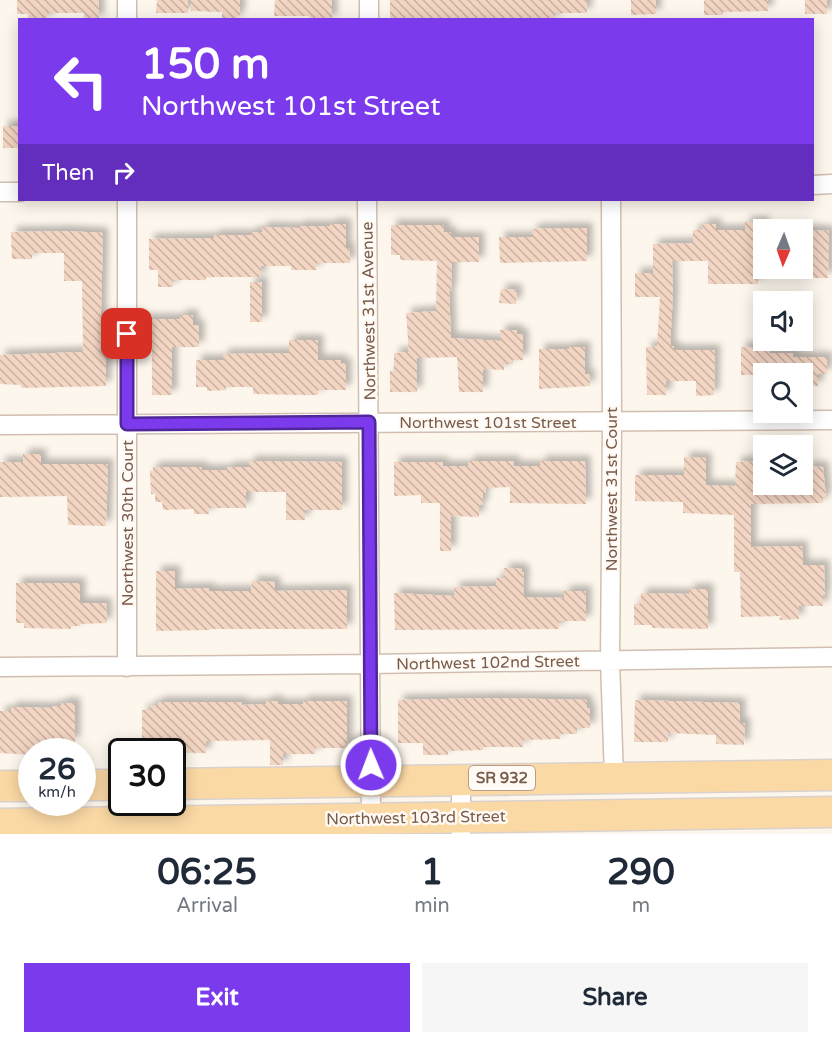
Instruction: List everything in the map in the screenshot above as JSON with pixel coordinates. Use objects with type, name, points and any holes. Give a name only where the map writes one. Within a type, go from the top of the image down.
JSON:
[{"type":"main road","name":"SR 932","points":[[186,784],[832,775]]},
{"type":"main road","points":[[0,786],[18,786]]},
{"type":"main road","name":"Northwest 103rd Street","points":[[0,824],[74,820],[270,827],[371,818],[461,825],[655,824],[832,812]]},
{"type":"street","points":[[127,0],[127,18]]},
{"type":"street","points":[[369,0],[369,18]]},
{"type":"street","points":[[814,185],[832,184]]},
{"type":"street","points":[[0,192],[18,192]]},
{"type":"street","name":"Northwest 30th Court","points":[[127,201],[127,666]]},
{"type":"street","name":"Northwest 31st Avenue","points":[[367,201],[371,818]]},
{"type":"street","name":"Northwest 31st Court","points":[[610,201],[612,423],[610,660],[614,778]]},
{"type":"street","name":"Northwest 101st Street","points":[[0,425],[832,420]]},
{"type":"street","name":"Northwest 102nd Street","points":[[0,667],[832,657]]},
{"type":"street","points":[[461,779],[461,825]]},
{"type":"building","points":[[17,0],[99,0],[99,18],[84,18],[84,13],[47,13],[47,18],[28,18],[28,14],[17,14]]},
{"type":"building","points":[[157,0],[188,0],[188,13],[156,13]]},
{"type":"building","points":[[191,0],[240,0],[240,15],[237,15],[237,18],[222,18],[222,12],[191,11]]},
{"type":"building","points":[[275,0],[332,0],[332,18],[274,16]]},
{"type":"building","points":[[390,0],[587,0],[587,13],[555,13],[555,18],[390,18]]},
{"type":"building","points":[[631,0],[656,0],[656,14],[631,15]]},
{"type":"building","points":[[704,0],[768,0],[768,11],[723,12],[723,15],[704,15]]},
{"type":"building","points":[[805,0],[827,0],[827,14],[805,14]]},
{"type":"building","points":[[3,126],[18,126],[18,148],[3,148]]},
{"type":"building","points":[[745,222],[753,222],[753,279],[758,279],[758,284],[708,284],[708,261],[672,261],[670,346],[674,346],[674,350],[715,350],[714,395],[696,396],[696,381],[666,381],[666,395],[647,395],[646,347],[657,346],[660,297],[635,297],[635,273],[653,273],[653,244],[693,243],[693,230],[703,229],[702,224],[716,224],[716,230],[745,230]]},
{"type":"building","points":[[330,224],[346,224],[346,248],[349,248],[350,263],[317,263],[316,270],[291,270],[291,266],[261,266],[261,277],[206,277],[206,280],[173,280],[173,287],[158,287],[158,270],[149,270],[149,239],[251,235],[251,232],[262,232],[262,227],[298,228],[298,226],[330,226]]},
{"type":"building","points":[[391,225],[444,225],[444,232],[451,232],[451,237],[479,237],[479,262],[452,262],[451,291],[449,291],[451,338],[500,341],[500,330],[517,330],[517,334],[523,334],[523,360],[513,360],[513,364],[504,364],[504,370],[483,369],[483,392],[459,392],[457,357],[417,358],[417,392],[390,392],[390,371],[394,371],[394,353],[409,352],[406,313],[436,311],[437,261],[400,260],[400,255],[391,255]]},
{"type":"building","points":[[587,228],[587,261],[500,263],[499,237],[532,237],[532,229]]},
{"type":"building","points":[[813,230],[829,231],[828,278],[813,278]]},
{"type":"building","points":[[11,232],[103,233],[100,352],[106,352],[106,386],[21,388],[21,385],[0,384],[0,355],[83,352],[82,281],[64,281],[64,253],[32,253],[32,259],[12,259]]},
{"type":"building","points":[[250,282],[262,282],[262,322],[250,322]]},
{"type":"building","points":[[501,289],[517,290],[516,304],[499,303]]},
{"type":"building","points":[[180,315],[193,315],[193,325],[199,325],[199,347],[172,347],[172,395],[152,395],[152,347],[146,347],[146,319],[180,319]]},
{"type":"building","points":[[289,340],[318,340],[318,360],[341,360],[341,364],[346,363],[346,390],[318,390],[318,395],[253,394],[253,387],[226,387],[226,390],[207,391],[207,387],[196,387],[196,360],[223,360],[223,354],[289,353]]},
{"type":"building","points":[[569,347],[585,347],[585,374],[589,374],[590,386],[539,389],[539,349],[569,349]]},
{"type":"building","points":[[741,347],[753,347],[753,351],[770,351],[770,353],[793,353],[793,357],[827,357],[827,374],[818,374],[818,386],[813,386],[813,363],[753,363],[753,375],[741,375]]},
{"type":"building","points":[[23,454],[41,454],[41,464],[108,464],[106,526],[68,525],[67,496],[0,497],[0,462],[23,462]]},
{"type":"building","points":[[684,457],[706,458],[706,485],[735,486],[736,462],[753,461],[753,495],[813,495],[813,466],[823,467],[826,497],[823,497],[823,503],[751,504],[751,547],[802,546],[803,565],[824,565],[823,606],[798,606],[799,619],[779,620],[781,616],[741,617],[740,572],[734,572],[734,515],[683,513],[683,502],[635,501],[635,475],[684,475]]},
{"type":"building","points":[[249,461],[342,462],[342,510],[305,510],[305,520],[286,520],[286,492],[246,492],[246,508],[209,508],[209,514],[194,514],[194,509],[163,510],[162,502],[155,502],[155,494],[151,494],[150,471],[153,471],[153,467],[202,467],[202,470],[228,470],[227,467],[249,467]]},
{"type":"building","points":[[468,461],[514,461],[514,466],[540,466],[540,461],[585,461],[586,504],[510,503],[510,487],[486,488],[486,493],[483,493],[483,505],[479,505],[479,517],[451,516],[451,551],[440,551],[440,503],[421,503],[421,495],[394,496],[394,462],[443,462],[443,466],[468,466]]},
{"type":"building","points":[[504,568],[522,569],[524,572],[523,597],[564,598],[564,591],[586,591],[586,621],[559,621],[559,629],[395,630],[394,593],[455,596],[454,587],[496,586],[496,578],[504,578]]},
{"type":"building","points":[[156,571],[175,571],[175,589],[209,588],[209,591],[251,591],[252,581],[275,582],[275,591],[347,590],[347,629],[156,631]]},
{"type":"building","points":[[16,583],[80,583],[80,603],[106,603],[107,623],[80,624],[80,626],[71,626],[71,629],[24,628],[24,623],[16,623]]},
{"type":"building","points":[[689,589],[708,589],[708,629],[652,628],[652,625],[634,625],[634,604],[640,604],[641,593],[689,594]]},
{"type":"building","points":[[496,698],[587,700],[587,708],[590,709],[590,728],[577,728],[577,734],[560,734],[560,739],[523,740],[523,747],[483,747],[483,750],[448,751],[448,755],[423,755],[423,743],[398,743],[398,700]]},
{"type":"building","points":[[635,700],[740,703],[740,723],[745,723],[744,745],[716,744],[716,735],[668,733],[668,742],[634,742]]},
{"type":"building","points":[[266,701],[278,701],[278,704],[303,704],[303,701],[347,701],[347,748],[315,748],[315,754],[283,754],[283,765],[270,765],[270,740],[206,741],[206,753],[186,753],[186,738],[142,738],[142,710],[150,710],[150,705],[158,705],[158,702],[266,704]]},
{"type":"building","points":[[61,703],[75,703],[75,738],[18,738],[18,754],[0,753],[0,711],[11,711],[11,707],[52,708],[52,706],[61,706]]},
{"type":"route","points":[[127,334],[127,424],[369,422],[371,765]]}]
